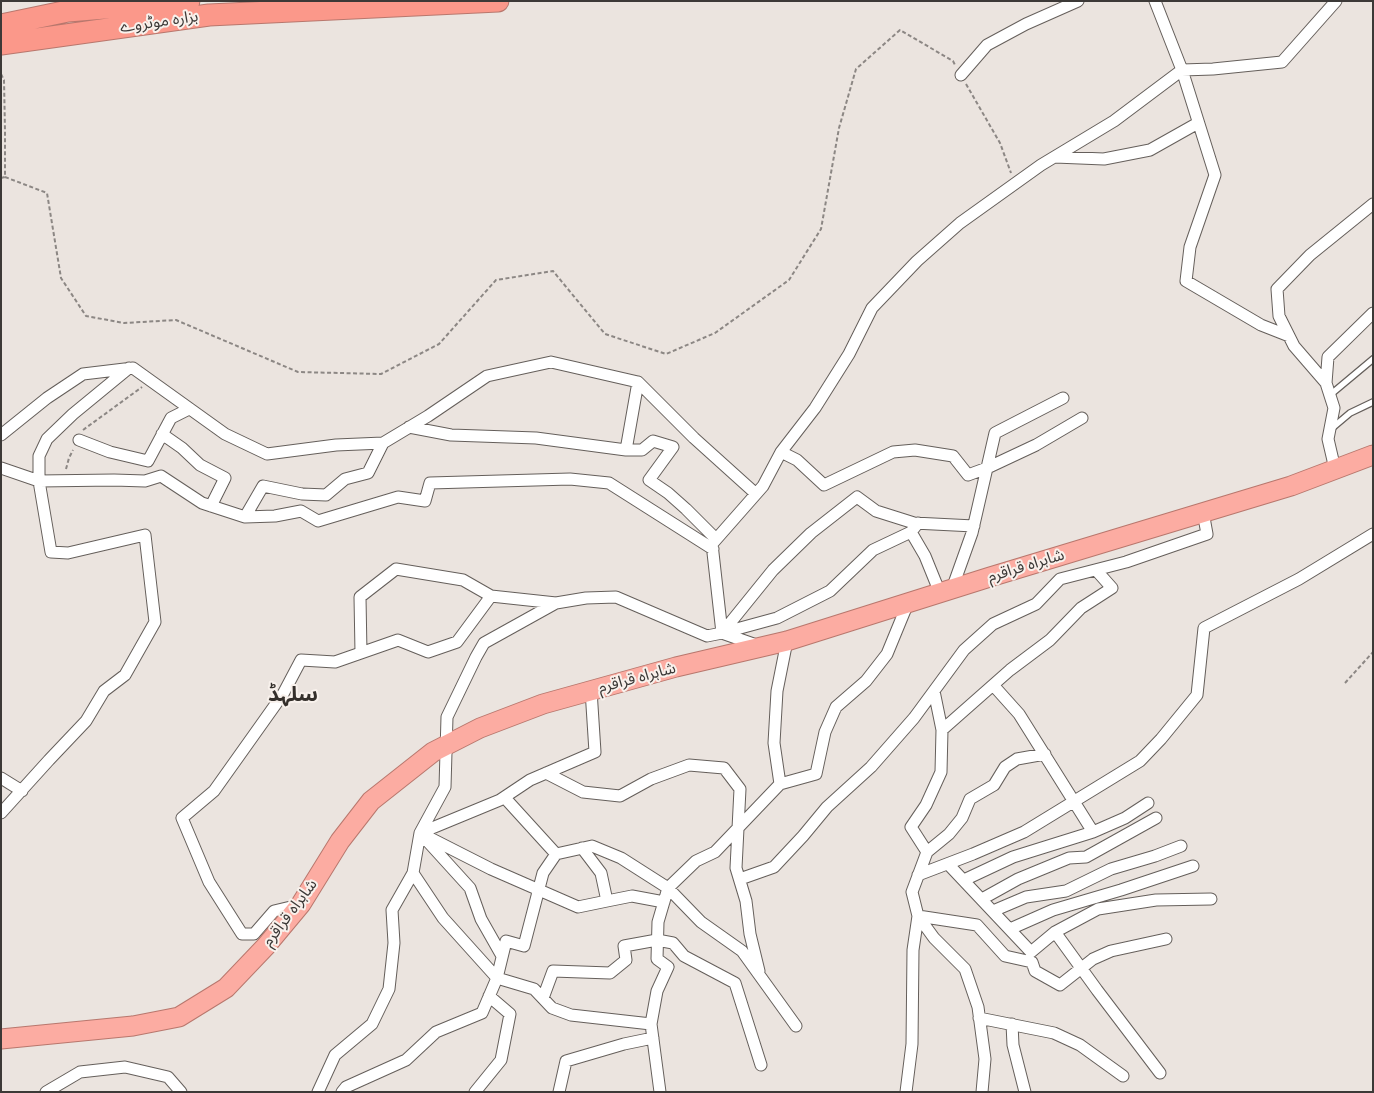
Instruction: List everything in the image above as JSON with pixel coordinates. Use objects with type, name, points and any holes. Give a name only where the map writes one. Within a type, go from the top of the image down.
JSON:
[{"type":"highway","name":"ہزارہ موٹروے","points":[[1,25],[68,10],[189,1]]},
{"type":"highway","name":"ہزارہ موٹروے","points":[[1,44],[209,15],[498,1]]},
{"type":"highway","name":"شاہراہ قراقرم","points":[[1,1039],[133,1026],[179,1018],[226,988],[266,946],[301,904],[340,841],[371,801],[433,752],[480,728],[543,704],[591,690],[676,667],[787,641],[1292,486],[1373,455]]},
{"type":"street","points":[[961,75],[987,45],[1026,24],[1078,1]]},
{"type":"street","points":[[1155,1],[1182,70],[1215,176],[1190,248],[1186,281],[1261,325],[1289,336]]},
{"type":"street","points":[[714,544],[755,493],[763,486],[781,452],[815,408],[850,354],[872,308],[916,262],[953,230],[1015,183],[1114,121],[1182,70],[1282,62],[1336,1]]},
{"type":"street","points":[[1055,157],[1104,159],[1150,150],[1198,123]]},
{"type":"street","points":[[1326,382],[1294,346],[1279,316],[1276,289],[1310,255],[1373,204]]},
{"type":"street","points":[[1335,469],[1328,439],[1334,408],[1326,382],[1328,357],[1373,313]]},
{"type":"street","points":[[1,435],[47,398],[83,374],[133,368],[225,434],[267,454],[336,445],[383,443],[487,376],[551,362],[638,382],[694,438],[755,493]]},
{"type":"street","points":[[1,813],[48,760],[86,722],[104,690],[125,675],[155,622],[145,534],[68,553],[51,552],[39,481],[39,456],[47,440],[73,414],[129,368]]},
{"type":"street","points":[[626,450],[638,382]]},
{"type":"street","points":[[946,591],[974,526],[995,433],[1063,398]]},
{"type":"street","points":[[78,440],[110,452],[148,460],[171,418],[189,409]]},
{"type":"street","points":[[781,452],[797,460],[824,485],[893,452],[915,450],[953,456],[968,475],[1036,445],[1082,418]]},
{"type":"street","points":[[409,427],[451,435],[536,438],[626,450],[642,450],[653,441],[673,447],[649,480],[686,509],[714,544],[722,632]]},
{"type":"street","points":[[162,434],[182,448],[200,465],[225,478],[211,506]]},
{"type":"street","points":[[245,517],[263,486],[302,494],[326,495],[345,479],[368,474],[383,443]]},
{"type":"street","points":[[1,468],[39,481],[145,481],[161,476],[202,503],[245,517],[276,516],[300,511],[318,522],[398,497],[425,501],[430,483],[570,479],[610,483],[714,544]]},
{"type":"street","points":[[722,632],[773,570],[811,533],[856,497],[876,511],[914,527],[974,526]]},
{"type":"street","points":[[740,879],[774,866],[803,836],[827,807],[871,767],[914,718],[964,650],[993,624],[1036,604],[1060,579],[1126,562],[1207,534],[1203,512]]},
{"type":"street","points":[[914,527],[925,556],[946,591]]},
{"type":"street","points":[[361,653],[360,598],[396,569],[463,580],[492,596],[556,603],[586,598],[616,597],[707,636],[777,618],[830,591],[873,550],[914,527]]},
{"type":"street","points":[[918,875],[1024,832],[1140,761],[1162,739],[1197,695],[1204,628],[1298,579],[1373,534]]},
{"type":"street","points":[[942,730],[1010,670],[1050,640],[1081,608],[1112,588],[1096,570]]},
{"type":"street","points":[[301,904],[274,911],[254,934],[242,934],[209,882],[182,818],[214,791],[283,694],[300,660],[335,662],[398,640],[428,652],[457,642],[492,596]]},
{"type":"street","points":[[318,1092],[335,1055],[372,1024],[389,989],[394,943],[392,910],[413,873],[420,833],[446,787],[448,717],[484,643],[556,603]]},
{"type":"street","points":[[660,1092],[651,1024],[657,992],[668,967],[657,959],[658,922],[668,888],[696,861],[715,852],[780,784],[816,774],[825,732],[836,707],[866,681],[887,654],[908,603]]},
{"type":"street","points":[[722,632],[761,647]]},
{"type":"street","points":[[780,784],[774,743],[777,691],[787,641]]},
{"type":"street","points":[[993,685],[1019,714],[1094,832]]},
{"type":"street","points":[[420,833],[505,798],[530,780],[595,752],[591,690]]},
{"type":"street","points":[[927,852],[911,827],[926,805],[941,772],[942,730],[934,691]]},
{"type":"street","points":[[982,1092],[985,1060],[978,1006],[965,970],[934,938],[918,916],[912,892],[927,852],[949,834],[962,818],[970,799],[994,785],[1005,767],[1017,759],[1044,754]]},
{"type":"street","points":[[546,773],[582,792],[620,796],[651,779],[690,765],[724,768],[740,789],[736,868],[746,901],[750,934],[760,977]]},
{"type":"street","points":[[1,778],[22,791]]},
{"type":"street","points":[[505,798],[556,854]]},
{"type":"street","points":[[964,880],[1012,857],[1094,832],[1125,818],[1148,804]]},
{"type":"street","points":[[982,899],[1018,879],[1069,858],[1086,857],[1156,818]]},
{"type":"street","points":[[420,833],[491,869],[578,907],[632,896],[664,902]]},
{"type":"street","points":[[420,833],[470,888],[481,919],[502,956]]},
{"type":"street","points":[[342,1092],[346,1087],[406,1060],[436,1032],[482,1013],[497,978],[506,941],[524,946],[543,873],[556,854],[592,846],[621,858],[668,888],[701,922],[742,951],[796,1026]]},
{"type":"street","points":[[993,911],[1026,897],[1066,891],[1111,869],[1181,846]]},
{"type":"street","points":[[582,848],[601,873],[607,901]]},
{"type":"street","points":[[948,864],[1031,952],[1054,932],[1098,909],[1156,900],[1212,899]]},
{"type":"street","points":[[1010,929],[1053,910],[1193,866]]},
{"type":"street","points":[[413,873],[443,918],[497,978],[534,989],[552,1008],[571,1015],[651,1024]]},
{"type":"street","points":[[918,916],[977,925],[1005,956],[1032,962],[1034,972],[1060,985],[1093,959],[1111,951],[1166,940]]},
{"type":"street","points":[[906,1092],[912,1044],[913,950],[918,916]]},
{"type":"street","points":[[1054,932],[1160,1073]]},
{"type":"street","points":[[542,998],[553,970],[610,973],[626,960],[624,946],[658,940],[673,943],[684,956],[735,983],[761,1065]]},
{"type":"street","points":[[475,1092],[501,1060],[510,1014],[489,996]]},
{"type":"street","points":[[979,1018],[1054,1033],[1080,1045],[1122,1076]]},
{"type":"street","points":[[1012,1024],[1013,1045],[1026,1092]]},
{"type":"street","points":[[560,1092],[566,1061],[624,1044],[653,1038]]},
{"type":"street","points":[[46,1092],[80,1072],[125,1067],[168,1077],[181,1092]]},
{"type":"lane","points":[[1330,395],[1373,359]]},
{"type":"lane","points":[[1330,430],[1350,413],[1373,402]]},
{"type":"path","points":[[1,74],[4,80],[3,177],[47,193],[61,278],[86,316],[124,323],[176,320],[298,372],[381,374],[439,344],[496,280],[552,271],[605,334],[666,354],[715,333],[789,280],[821,229],[839,128],[856,69],[900,30],[952,60],[1000,143],[1015,183]]},
{"type":"path","points":[[63,481],[69,458],[84,429],[150,381]]},
{"type":"path","points":[[1345,683],[1373,652]]},
{"type":"district","name":"سلہڈ","points":[[293,695]]}]
